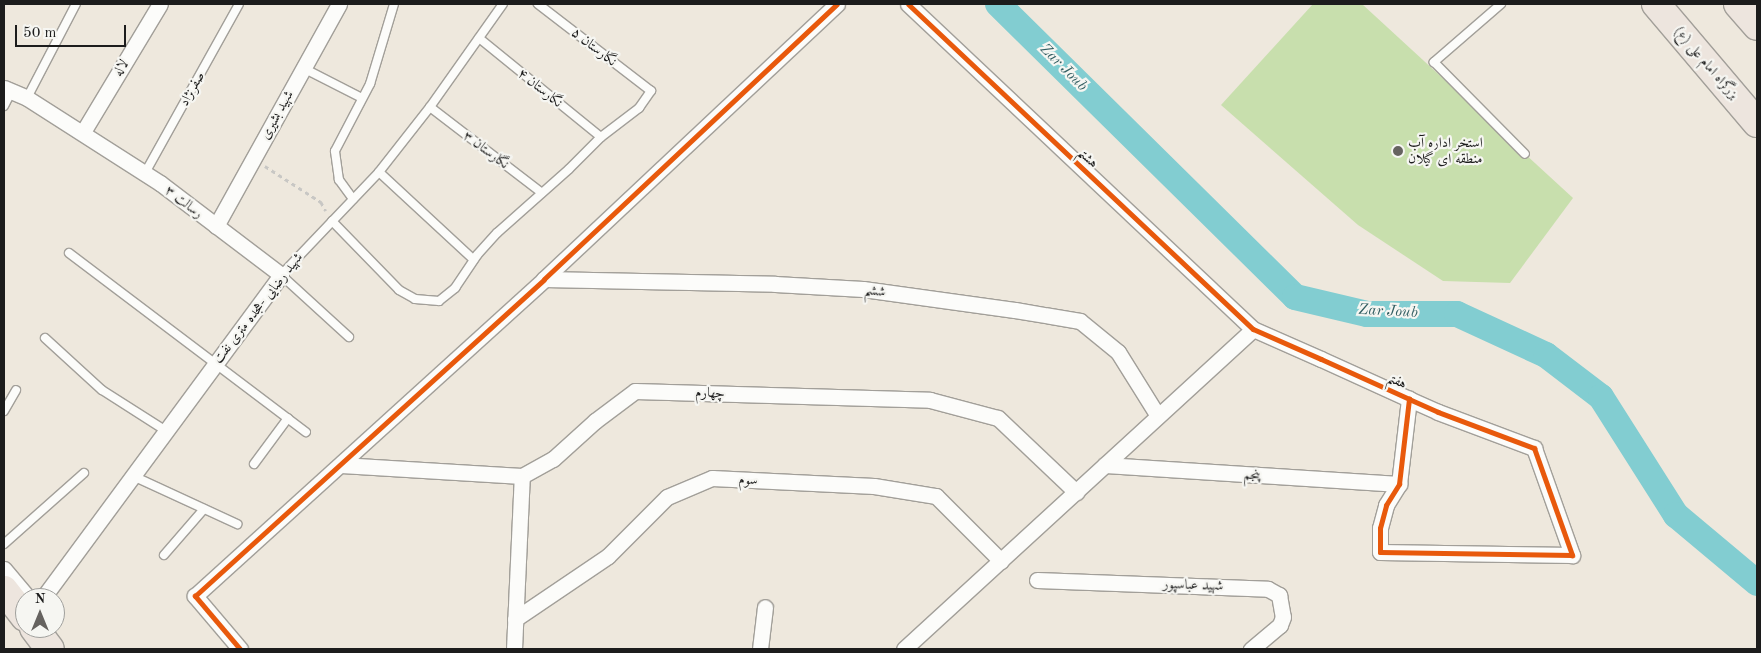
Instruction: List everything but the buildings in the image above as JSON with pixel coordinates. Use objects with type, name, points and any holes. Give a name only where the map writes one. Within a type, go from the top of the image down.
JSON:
[{"type":"highway","name":"بزرگراه امام علی (ع)","points":[[1656,4],[1757,122]]},
{"type":"highway","points":[[1738,4],[1757,26]]},
{"type":"highway","points":[[4,590],[15,604]]},
{"type":"highway","points":[[42,638],[50,649]]},
{"type":"street","name":"لاله","points":[[82,132],[160,4]]},
{"type":"street","name":"شهید بشیری","points":[[216,226],[339,4]]},
{"type":"street","points":[[240,649],[195,596],[544,279],[837,4]]},
{"type":"street","name":"هشتم","points":[[908,4],[1253,329]]},
{"type":"street","name":"رسالت ۳","points":[[8,89],[27,98],[144,173],[281,275]]},
{"type":"street","name":"شهید رضایی -هجده متری نفت","points":[[50,588],[281,275]]},
{"type":"street","name":"ششم","points":[[544,279],[775,284],[863,289],[1080,321],[1118,352],[1158,416]]},
{"type":"street","points":[[904,649],[1253,329]]},
{"type":"street","name":"هفتم","points":[[1253,329],[1438,412],[1534,448],[1572,555],[1380,552],[1380,528],[1386,504],[1399,484]]},
{"type":"street","name":"چهارم","points":[[522,476],[553,459],[595,421],[634,391],[930,400],[998,418],[1076,492]]},
{"type":"street","points":[[1399,484],[1409,399]]},
{"type":"street","points":[[341,465],[522,476],[514,649]]},
{"type":"street","name":"پنجم","points":[[1105,465],[1399,484]]},
{"type":"street","name":"سوم","points":[[515,618],[608,556],[667,497],[712,478],[874,486],[936,496],[1001,561]]},
{"type":"street","points":[[4,569],[20,588]]},
{"type":"street","name":"شهید عباسپور","points":[[1037,580],[1268,589],[1279,595],[1283,617],[1280,625],[1251,649]]},
{"type":"street","points":[[760,649],[765,607]]},
{"type":"lane","points":[[27,98],[76,4]]},
{"type":"lane","name":"صفرنژاد","points":[[144,173],[239,4]]},
{"type":"lane","points":[[353,198],[339,180],[336,151],[370,84],[394,4]]},
{"type":"lane","name":"شهید رضایی -هجده متری نفت","points":[[281,275],[379,172],[430,107],[503,4]]},
{"type":"lane","name":"نگارستان ۵","points":[[538,4],[651,91],[640,108],[601,137]]},
{"type":"lane","points":[[1501,4],[1434,62],[1525,154]]},
{"type":"lane","name":"نگارستان ۴","points":[[479,38],[601,137]]},
{"type":"lane","points":[[303,68],[362,98]]},
{"type":"lane","points":[[4,106],[8,89]]},
{"type":"lane","name":"نگارستان ۳","points":[[430,107],[542,193]]},
{"type":"lane","points":[[332,221],[399,290],[415,299],[439,301],[455,288],[474,260],[497,233],[601,137]]},
{"type":"lane","points":[[379,172],[474,260]]},
{"type":"lane","points":[[69,252],[306,432]]},
{"type":"lane","name":"رسالت ۳","points":[[281,275],[349,337]]},
{"type":"lane","points":[[45,338],[102,390],[166,431]]},
{"type":"lane","points":[[4,411],[16,390]]},
{"type":"lane","points":[[254,464],[288,418]]},
{"type":"lane","points":[[4,544],[84,473]]},
{"type":"lane","points":[[133,476],[237,524]]},
{"type":"lane","points":[[164,555],[204,509]]},
{"type":"path","points":[[253,159],[321,202],[332,221]]},
{"type":"green space","name":"استخر اداره آب منطقه ای گیلان","points":[[1313,4],[1362,4],[1573,198],[1510,283],[1443,281],[1358,225],[1221,105]]},
{"type":"waterway","name":"Zar Joub","points":[[998,4],[1295,297],[1367,314],[1457,314],[1546,355],[1601,397],[1676,515],[1757,583]]},
{"type":"cycle path","points":[[240,649],[195,596],[544,279],[837,4]]},
{"type":"cycle path","points":[[908,4],[1253,329],[1438,412],[1534,448],[1572,555],[1380,552],[1380,528],[1386,505],[1399,484],[1409,399]]},
{"type":"place","name":"استخر اداره آب منطقه ای گیلان","points":[[1398,151]]}]
